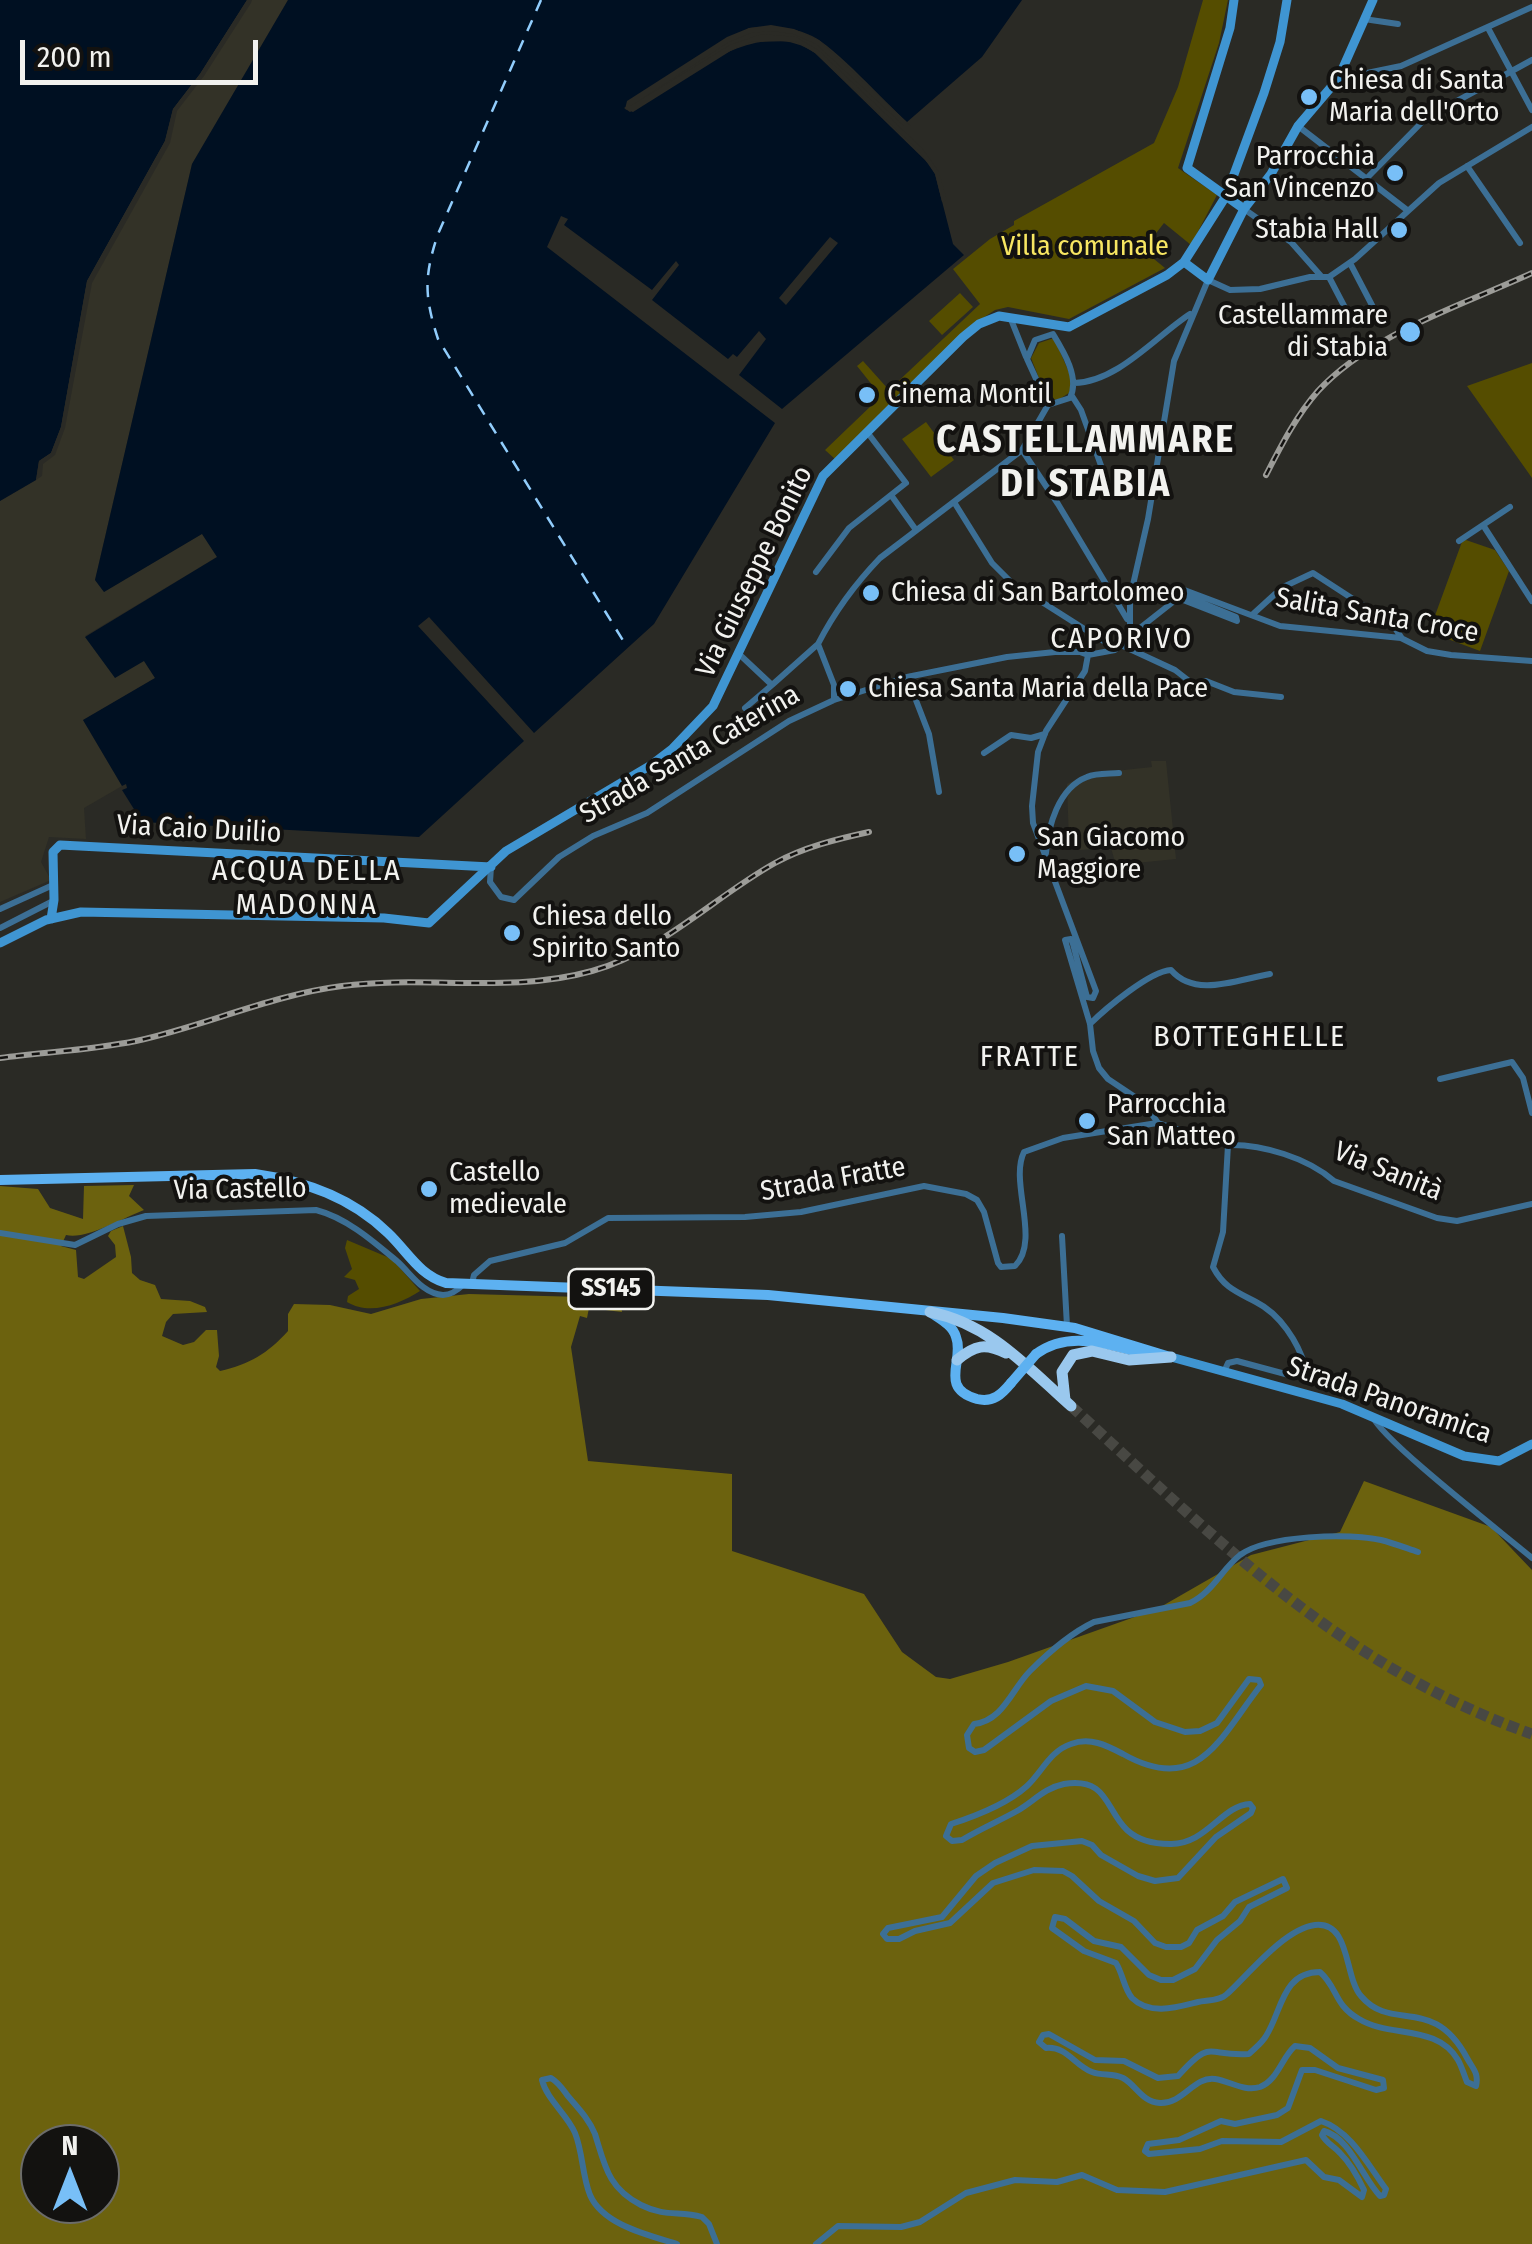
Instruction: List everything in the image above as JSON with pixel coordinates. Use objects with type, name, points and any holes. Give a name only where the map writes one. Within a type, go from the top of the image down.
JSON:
[{"type":"highway","name":"SS145","points":[[930,1312],[972,1325],[998,1340],[1068,1403],[1062,1372],[1074,1355],[1092,1351],[1128,1360],[1171,1357]]},
{"type":"highway","points":[[957,1360],[969,1350],[990,1346],[1023,1362]]},
{"type":"main road","name":"SS145","points":[[0,1180],[255,1174],[290,1179],[324,1190],[356,1208],[388,1233],[432,1279],[468,1284],[768,1295],[930,1312]]},
{"type":"main road","points":[[930,1312],[1067,1326],[1171,1357]]},
{"type":"main road","points":[[930,1312],[957,1338],[954,1377],[957,1386],[972,1398],[992,1400],[1036,1354],[1064,1341],[1085,1340],[1171,1357]]},
{"type":"street","points":[[1234,0],[1230,28],[1187,168],[1291,242],[1325,276],[1352,323],[1374,310],[1350,263]]},
{"type":"street","points":[[1004,316],[1054,329],[1069,327],[1184,262],[1226,196],[1264,94],[1280,42],[1287,0]]},
{"type":"street","points":[[1119,647],[1130,636],[1128,620],[1170,384],[1191,313],[1244,208],[1272,174],[1298,126],[1338,80],[1373,0]]},
{"type":"street","points":[[1338,80],[1401,66],[1532,7]]},
{"type":"street","points":[[1364,18],[1398,24]]},
{"type":"street","points":[[1488,28],[1532,110]]},
{"type":"street","points":[[1366,178],[1426,118],[1532,60]]},
{"type":"street","points":[[1298,126],[1407,210]]},
{"type":"street","points":[[1184,262],[1230,290],[1260,289],[1325,276],[1350,263],[1439,183],[1532,128]]},
{"type":"street","points":[[1468,166],[1520,243]]},
{"type":"street","points":[[1074,383],[1095,379],[1116,368],[1191,313]]},
{"type":"street","points":[[1004,316],[1048,405]]},
{"type":"street","name":"Via Giuseppe Bonito","points":[[0,943],[51,918],[81,912],[429,922],[437,919],[506,851],[672,749],[713,706],[768,584],[823,476],[963,338],[979,324],[1004,316]]},
{"type":"street","points":[[1027,359],[1036,340],[1054,329]]},
{"type":"street","points":[[1048,405],[1071,395],[1074,383],[1054,329]]},
{"type":"street","points":[[1071,395],[1081,410],[1108,484]]},
{"type":"street","points":[[745,708],[818,644],[837,608],[880,558],[1022,450],[1048,405]]},
{"type":"street","points":[[816,572],[849,528],[904,486],[905,480],[868,432]]},
{"type":"street","points":[[1022,450],[1128,620]]},
{"type":"street","points":[[890,495],[916,530]]},
{"type":"street","points":[[954,502],[992,564],[1012,583],[1119,647],[1175,670],[1193,684],[1206,681],[1234,692],[1281,697]]},
{"type":"street","points":[[1458,541],[1510,507]]},
{"type":"street","points":[[1483,526],[1532,601]]},
{"type":"street","points":[[1252,615],[1278,591],[1313,573],[1393,625],[1401,638]]},
{"type":"street","name":"Salita Santa Croce","points":[[1130,636],[1178,598],[1237,621],[1236,617],[1178,593],[1179,588],[1280,626],[1401,638],[1427,651],[1451,655],[1532,660]]},
{"type":"street","points":[[818,644],[834,685],[834,700]]},
{"type":"street","name":"Strada Santa Caterina","points":[[491,867],[490,882],[501,896],[514,900],[570,851],[646,813],[790,721],[834,700],[907,676],[1008,657],[1084,654],[1119,647]]},
{"type":"street","points":[[739,654],[773,683]]},
{"type":"street","points":[[1084,654],[1084,671],[1043,735],[1032,806],[1034,824],[1096,991],[1093,998],[1087,997],[1073,944],[1071,939],[1065,940],[1090,1024],[1098,1068],[1144,1103],[1158,1123]]},
{"type":"street","points":[[907,676],[928,734],[939,792]]},
{"type":"street","points":[[984,754],[1011,736],[1043,735]]},
{"type":"street","points":[[1046,859],[1048,833],[1058,806],[1075,785],[1087,776],[1119,773]]},
{"type":"street","name":"Via Caio Duilio","points":[[54,881],[53,852],[60,845],[491,867]]},
{"type":"street","points":[[0,910],[54,881],[51,918]]},
{"type":"street","points":[[54,900],[66,914]]},
{"type":"street","points":[[0,928],[54,900]]},
{"type":"street","points":[[1090,1024],[1112,1000],[1129,994],[1157,972],[1171,970],[1184,984],[1200,987],[1270,974]]},
{"type":"street","points":[[1440,1079],[1512,1062],[1524,1078],[1532,1113]]},
{"type":"street","name":"Strada Fratte","points":[[468,1284],[490,1261],[564,1242],[608,1218],[746,1217],[802,1212],[924,1186],[977,1200],[998,1263],[1001,1267],[1015,1266],[1023,1254],[1022,1155],[1063,1138],[1158,1123]]},
{"type":"street","name":"Via Sanità","points":[[1158,1123],[1228,1146],[1280,1154],[1321,1170],[1334,1181],[1437,1218],[1457,1222],[1532,1204]]},
{"type":"street","points":[[1224,1372],[1228,1363],[1237,1361],[1289,1375],[1300,1373],[1305,1366],[1295,1342],[1278,1319],[1256,1302],[1229,1289],[1213,1267],[1223,1232],[1228,1146]]},
{"type":"street","name":"Via Castello","points":[[0,1233],[75,1245],[118,1224],[146,1216],[316,1210],[331,1214],[371,1240],[423,1288],[444,1295],[468,1284]]},
{"type":"street","points":[[1062,1236],[1067,1326]]},
{"type":"street","name":"Strada Panoramica","points":[[1171,1357],[1372,1414],[1464,1456],[1499,1461],[1532,1444]]},
{"type":"street","points":[[1372,1414],[1376,1424],[1407,1453],[1532,1558]]},
{"type":"street","points":[[816,2244],[838,2226],[901,2226],[920,2222],[966,2193],[1015,2180],[1056,2182],[1082,2175],[1117,2190],[1165,2192],[1306,2160],[1324,2178],[1339,2180],[1362,2197],[1361,2183],[1340,2153],[1324,2140],[1324,2131],[1335,2135],[1373,2188],[1384,2195],[1386,2189],[1348,2138],[1321,2121],[1281,2142],[1222,2141],[1181,2152],[1146,2151],[1148,2144],[1179,2140],[1211,2124],[1266,2120],[1277,2115],[1288,2108],[1298,2075],[1308,2068],[1366,2089],[1382,2090],[1386,2084],[1383,2080],[1338,2068],[1310,2048],[1295,2046],[1276,2074],[1261,2086],[1241,2088],[1215,2078],[1196,2084],[1182,2097],[1162,2103],[1147,2100],[1125,2079],[1090,2072],[1068,2054],[1039,2042],[1049,2034],[1095,2060],[1124,2061],[1158,2078],[1178,2076],[1201,2052],[1213,2048],[1249,2054],[1268,2034],[1279,2004],[1292,1984],[1308,1972],[1320,1972],[1329,1980],[1339,2004],[1360,2020],[1408,2034],[1422,2034],[1444,2044],[1459,2062],[1467,2082],[1476,2086],[1476,2070],[1453,2035],[1423,2017],[1383,2010],[1360,1996],[1338,1936],[1329,1927],[1310,1926],[1287,1939],[1248,1970],[1228,1994],[1166,2010],[1138,2002],[1131,1996],[1116,1964],[1084,1950],[1052,1928],[1055,1916],[1065,1919],[1094,1941],[1121,1948],[1149,1974],[1173,1980],[1195,1969],[1216,1940],[1240,1921],[1250,1907],[1287,1888],[1283,1879],[1235,1902],[1181,1947],[1155,1943],[1134,1921],[1100,1901],[1063,1871],[1034,1870],[993,1883],[950,1923],[900,1938],[886,1939],[883,1934],[888,1928],[942,1917],[976,1876],[1032,1846],[1082,1841],[1092,1845],[1100,1856],[1138,1876],[1155,1882],[1178,1878],[1216,1837],[1251,1812],[1250,1804],[1238,1806],[1193,1840],[1155,1844],[1126,1829],[1102,1793],[1090,1787],[1062,1784],[962,1840],[952,1841],[946,1836],[950,1824],[1019,1792],[1050,1758],[1070,1744],[1097,1742],[1144,1766],[1163,1771],[1193,1762],[1230,1731],[1261,1685],[1259,1680],[1250,1679],[1216,1723],[1200,1732],[1185,1732],[1155,1722],[1113,1690],[1086,1686],[1051,1700],[984,1750],[975,1752],[969,1748],[967,1734],[974,1724],[984,1724],[999,1713],[1028,1673],[1082,1628],[1094,1622],[1190,1603],[1202,1597],[1241,1554],[1266,1544],[1350,1537],[1381,1540],[1418,1552]]},
{"type":"street","points":[[677,2244],[605,2216],[597,2207],[590,2196],[578,2138],[542,2080],[551,2078],[558,2082],[582,2112],[594,2133],[605,2172],[615,2187],[653,2210],[672,2216],[702,2217],[710,2224],[717,2244]]},
{"type":"shaded area","points":[[247,0],[288,0],[192,164],[95,580],[104,592],[203,533],[217,557],[85,636],[144,661],[155,678],[83,720],[122,786],[84,808],[86,839],[49,837],[41,862],[51,880],[0,902],[0,501],[36,480],[87,281],[173,109]]},
{"type":"shaded area","points":[[1151,761],[1166,761],[1176,859],[1116,865],[1111,848],[1078,850],[1077,841],[1069,842],[1067,784],[1087,774],[1152,767]]},
{"type":"shaded area","points":[[134,1185],[129,1196],[144,1210],[94,1231],[66,1235],[61,1246],[76,1250],[78,1277],[84,1279],[116,1257],[115,1245],[108,1236],[123,1226],[132,1273],[155,1285],[161,1299],[190,1301],[205,1307],[207,1312],[173,1314],[162,1336],[183,1345],[194,1342],[206,1330],[217,1330],[216,1367],[220,1371],[249,1361],[273,1346],[288,1331],[288,1314],[294,1304],[330,1305],[371,1314],[421,1299],[469,1294],[620,1298],[622,1312],[589,1308],[587,1318],[580,1316],[571,1347],[588,1461],[732,1474],[732,1551],[864,1594],[902,1652],[936,1677],[950,1679],[1008,1662],[1157,1609],[1251,1555],[1340,1532],[1364,1481],[1491,1527],[1532,1570],[1532,2244],[0,2244],[0,1186],[38,1189],[50,1208],[83,1219],[84,1186]]},
{"type":"green space","name":"Villa comunale","points":[[1203,0],[1228,0],[1219,43],[1178,168],[1217,195],[1191,245],[1164,223],[1143,250],[1165,268],[1069,319],[1008,307],[995,310],[835,459],[825,450],[874,403],[873,386],[857,366],[863,361],[889,390],[980,304],[953,269],[1014,225],[1014,221],[1154,143],[1178,87]]},
{"type":"green space","points":[[960,293],[973,307],[942,335],[929,321]]},
{"type":"green space","points":[[1054,338],[1072,379],[1072,391],[1058,400],[1047,398],[1031,358],[1039,343]]},
{"type":"green space","points":[[1532,363],[1532,478],[1467,386]]},
{"type":"green space","points":[[926,422],[954,460],[931,477],[902,439]]},
{"type":"green space","points":[[1463,539],[1495,550],[1509,571],[1480,651],[1429,632]]},
{"type":"green space","points":[[347,1240],[392,1259],[420,1291],[375,1308],[347,1302],[348,1296],[359,1289],[355,1280],[344,1277],[352,1269],[345,1248]]},
{"type":"water","points":[[0,0],[247,0],[173,109],[165,141],[87,281],[61,427],[51,453],[39,461],[36,480],[0,501]]},
{"type":"water","points":[[288,0],[1022,0],[982,57],[907,122],[822,42],[797,30],[773,27],[749,28],[624,108],[630,112],[695,69],[744,46],[769,41],[792,43],[815,53],[929,164],[953,244],[964,255],[782,409],[739,375],[766,339],[759,331],[737,357],[733,354],[728,359],[652,300],[679,265],[676,261],[652,290],[564,225],[568,219],[561,216],[547,247],[775,423],[654,624],[534,733],[429,617],[418,626],[524,741],[419,837],[142,822],[122,790],[127,788],[126,784],[122,786],[83,720],[155,678],[144,661],[115,678],[85,637],[217,557],[202,534],[104,592],[95,580],[192,164]]},
{"type":"pier","points":[[247,0],[252,0],[177,111],[170,143],[92,283],[65,428],[55,455],[43,464],[42,476],[36,480],[39,461],[51,453],[61,427],[87,281],[165,141],[173,109]]},
{"type":"pier","points":[[771,25],[794,29],[819,40],[911,126],[904,126],[816,44],[793,34],[771,31],[751,33],[729,42],[629,107],[730,45],[762,34],[796,37],[818,50],[922,148],[939,172],[947,200],[942,202],[935,174],[919,151],[815,53],[795,41],[751,42],[633,112],[625,109],[627,101],[727,37]]},
{"type":"pier","points":[[830,237],[838,243],[786,305],[779,298]]},
{"type":"ferry route","points":[[541,0],[438,234],[428,274],[428,298],[438,339],[627,647]]},
{"type":"tunnel","points":[[1071,1406],[1230,1551],[1341,1636],[1464,1706],[1532,1734]]},
{"type":"railway","points":[[1266,475],[1303,411],[1339,371],[1390,337],[1532,273]]},
{"type":"railway","points":[[0,1058],[136,1041],[290,996],[342,986],[530,982],[592,971],[641,951],[786,857],[869,832]]},
{"type":"place","name":"Chiesa di Santa Maria dell'Orto","points":[[1309,97]]},
{"type":"place","name":"Parrocchia San Vincenzo","points":[[1395,173]]},
{"type":"place","name":"Stabia Hall","points":[[1399,230]]},
{"type":"place","name":"Castellammare di Stabia","points":[[1410,332]]},
{"type":"place","name":"Cinema Montil","points":[[867,395]]},
{"type":"place","name":"Chiesa di San Bartolomeo","points":[[871,593]]},
{"type":"place","name":"Chiesa Santa Maria della Pace","points":[[848,689]]},
{"type":"place","name":"San Giacomo Maggiore","points":[[1017,854]]},
{"type":"place","name":"Chiesa dello Spirito Santo","points":[[512,933]]},
{"type":"place","name":"Parrocchia San Matteo","points":[[1087,1121]]},
{"type":"place","name":"Castello medievale","points":[[429,1189]]},
{"type":"district","name":"CASTELLAMMARE DI STABIA","points":[[1086,463]]},
{"type":"district","name":"CAPORIVO","points":[[1122,640]]},
{"type":"district","name":"ACQUA DELLA MADONNA","points":[[307,889]]},
{"type":"district","name":"BOTTEGHELLE","points":[[1250,1038]]},
{"type":"district","name":"FRATTE","points":[[1030,1058]]}]
